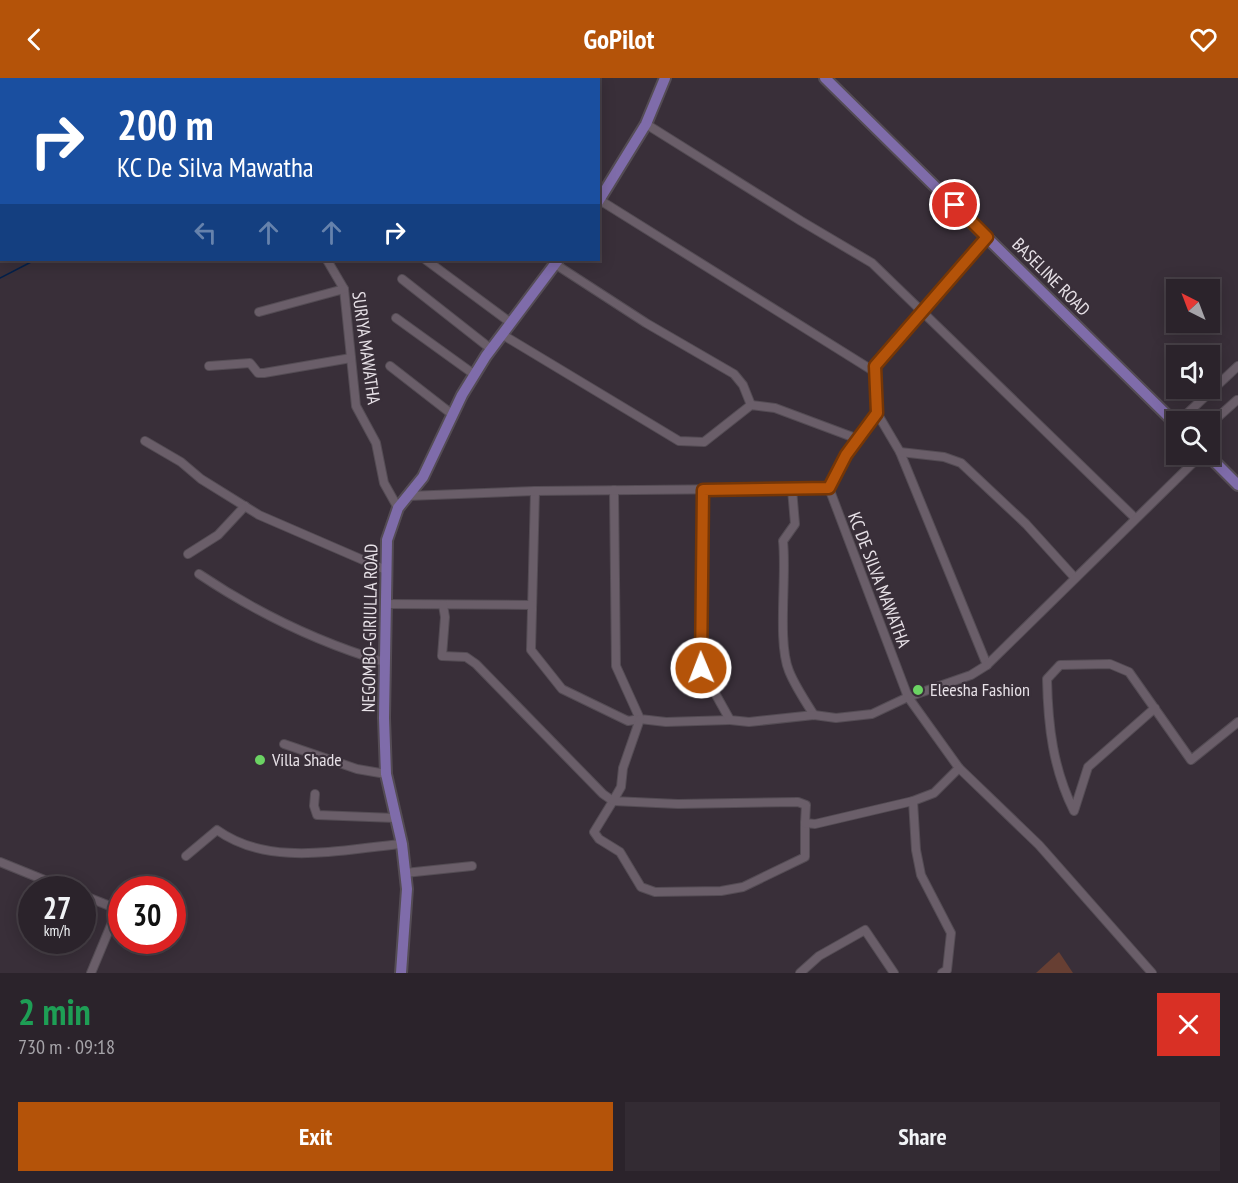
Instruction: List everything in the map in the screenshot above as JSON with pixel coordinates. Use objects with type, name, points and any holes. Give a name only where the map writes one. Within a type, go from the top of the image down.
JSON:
[{"type":"main road","points":[[600,198],[646,124],[665,78]]},
{"type":"main road","name":"BASELINE ROAD","points":[[825,78],[1166,412]]},
{"type":"main road","name":"NEGOMBO-GIRIULLA ROAD","points":[[402,973],[407,889],[402,843],[386,774],[384,662],[387,540],[398,508],[423,477],[475,375],[557,262]]},
{"type":"main road","points":[[1218,465],[1238,485]]},
{"type":"street","points":[[646,124],[872,262],[1135,518]]},
{"type":"street","points":[[600,201],[875,372]]},
{"type":"street","points":[[987,237],[875,366],[877,413],[900,452],[987,665]]},
{"type":"street","name":"SURIYA MAWATHA","points":[[328,261],[344,289],[356,406],[376,443],[384,483],[398,508]]},
{"type":"street","points":[[427,261],[511,323]]},
{"type":"street","points":[[557,262],[646,322],[734,374],[743,385],[751,405]]},
{"type":"street","points":[[402,279],[491,350]]},
{"type":"street","points":[[259,312],[344,289]]},
{"type":"street","points":[[396,318],[475,375]]},
{"type":"street","points":[[503,335],[680,441],[704,442],[751,405],[775,408],[858,440]]},
{"type":"street","points":[[209,366],[250,363],[258,373],[264,373],[351,358]]},
{"type":"street","points":[[390,366],[453,415]]},
{"type":"street","points":[[1190,411],[1238,366]]},
{"type":"street","points":[[1220,414],[1238,397]]},
{"type":"street","points":[[408,496],[535,491],[829,488],[877,413]]},
{"type":"street","points":[[145,441],[259,515],[386,570]]},
{"type":"street","points":[[900,452],[944,457],[961,463],[1026,524],[1075,578]]},
{"type":"street","points":[[535,491],[531,650],[562,688],[628,721],[640,719],[666,722],[730,720],[749,722],[814,715],[836,718],[872,714],[908,697],[952,683],[987,665],[1190,465]]},
{"type":"street","name":"KC DE SILVA MAWATHA","points":[[829,488],[908,697],[959,768],[1039,845],[1152,973]]},
{"type":"street","points":[[792,489],[795,524],[783,541],[786,568],[784,645],[788,670],[814,715]]},
{"type":"street","points":[[443,605],[445,617],[442,656],[466,657],[476,664],[603,794],[613,801],[658,804],[798,802],[806,805],[805,857],[743,887],[721,891],[655,892],[641,887],[620,852],[599,839],[594,832],[613,801],[621,787],[623,768],[640,719],[616,666],[614,490]]},
{"type":"street","points":[[703,490],[701,668],[730,720]]},
{"type":"street","points":[[188,554],[218,535],[245,506]]},
{"type":"street","points":[[199,574],[240,602],[294,630],[384,662]]},
{"type":"street","points":[[385,604],[532,605]]},
{"type":"street","points":[[1155,708],[1088,767],[1074,811],[1061,785],[1048,723],[1047,680],[1060,665],[1110,664],[1129,672],[1155,708],[1191,760],[1238,722]]},
{"type":"street","points":[[284,744],[357,769],[386,774]]},
{"type":"street","points":[[805,823],[815,824],[913,801],[934,792],[959,768]]},
{"type":"street","points":[[315,794],[314,806],[317,815],[395,818]]},
{"type":"street","points":[[913,801],[921,875],[951,933],[946,972]]},
{"type":"street","points":[[186,856],[218,830],[232,840],[285,854],[402,843]]},
{"type":"street","points":[[0,862],[34,876]]},
{"type":"street","points":[[405,873],[472,866]]},
{"type":"street","points":[[91,973],[116,913],[116,908],[96,900]]},
{"type":"street","points":[[800,973],[819,956],[865,930],[894,973]]},
{"type":"shaded area","points":[[1059,952],[1073,973],[1036,973]]},
{"type":"waterway","points":[[0,278],[33,261]]},
{"type":"place","name":"Eleesha Fashion","points":[[918,690]]},
{"type":"place","name":"Villa Shade","points":[[260,760]]},
{"type":"route","points":[[701,668],[700,574],[703,490],[829,488],[846,455],[877,413],[875,366],[987,237],[955,205]]}]
